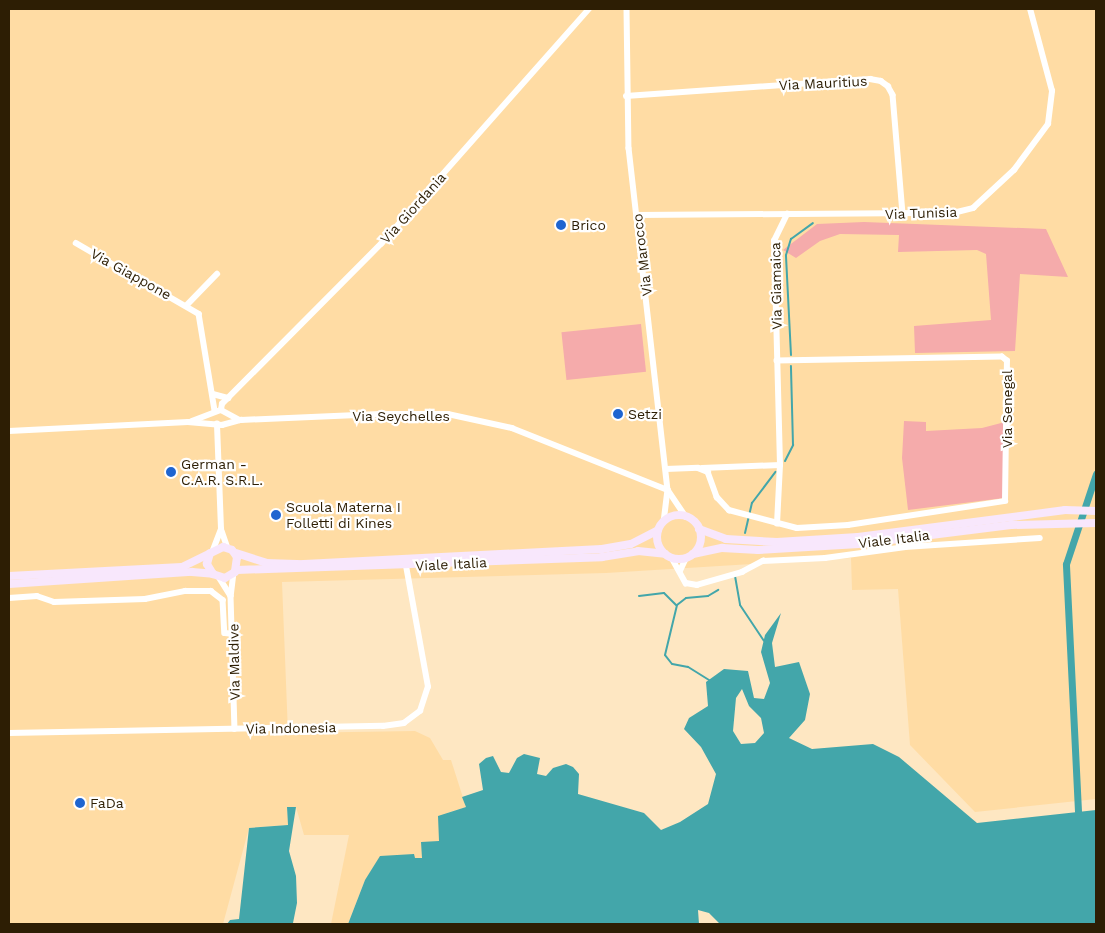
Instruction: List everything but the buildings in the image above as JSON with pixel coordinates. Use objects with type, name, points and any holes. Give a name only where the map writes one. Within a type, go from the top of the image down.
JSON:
[{"type":"main road","name":"Viale Italia","points":[[699,529],[726,540],[785,541],[858,537],[1065,510],[1096,511]]},
{"type":"main road","points":[[675,516],[686,517],[699,529],[700,543],[690,556],[668,556],[658,543],[658,530],[664,521],[675,516]]},
{"type":"main road","name":"Viale Italia","points":[[690,556],[722,548],[758,550],[859,544],[1063,522],[1094,523]]},
{"type":"main road","name":"Viale Italia","points":[[236,553],[266,563],[304,564],[592,549],[631,544],[658,530]]},
{"type":"main road","points":[[9,576],[182,567],[212,552],[228,548],[236,553],[235,572],[216,576],[192,572],[9,584]]},
{"type":"main road","name":"Viale Italia","points":[[235,572],[602,557],[638,551],[668,556]]},
{"type":"main road","points":[[212,552],[208,564],[216,576]]},
{"type":"street","name":"Via Giordania","points":[[219,424],[220,412],[228,398],[381,244],[589,9]]},
{"type":"street","name":"Via Marocco","points":[[627,9],[626,96],[637,214],[668,490],[664,521]]},
{"type":"street","points":[[626,19],[632,9]]},
{"type":"street","name":"Via Tunisia","points":[[637,214],[903,214],[953,213],[973,208],[984,201],[1014,170],[1048,124],[1052,91],[1030,9]]},
{"type":"street","name":"Via Mauritius","points":[[626,96],[870,79],[881,81],[888,86],[893,95],[903,214]]},
{"type":"street","name":"Via Giamaica","points":[[777,361],[774,241],[787,214]]},
{"type":"street","name":"Via Giappone","points":[[76,243],[187,304],[199,314],[213,394],[220,412]]},
{"type":"street","name":"Via Giappone","points":[[187,304],[217,274]]},
{"type":"street","name":"Via Senegal","points":[[698,468],[712,476],[722,504],[749,516],[797,528],[826,527],[1000,504],[1006,495],[1008,464],[1007,361],[1002,357],[777,361]]},
{"type":"street","points":[[777,361],[780,465],[777,524]]},
{"type":"street","points":[[213,394],[228,398]]},
{"type":"street","points":[[220,412],[218,439],[221,528],[228,548]]},
{"type":"street","name":"Via Seychelles","points":[[188,422],[220,412],[241,420]]},
{"type":"street","name":"Via Seychelles","points":[[9,431],[188,422],[219,424],[241,420],[423,413],[468,417],[512,428],[668,490]]},
{"type":"street","points":[[666,469],[780,465]]},
{"type":"street","name":"Via Marocco","points":[[668,490],[686,517]]},
{"type":"street","points":[[212,552],[221,528]]},
{"type":"street","points":[[668,556],[680,570],[686,583],[697,585],[736,574],[762,561],[825,558],[925,545],[1040,538]]},
{"type":"street","points":[[680,570],[690,556]]},
{"type":"street","name":"Via Indonesia","points":[[9,733],[383,726],[402,723],[414,717],[425,703],[428,687],[406,566]]},
{"type":"street","name":"Via Maldive","points":[[235,572],[231,596],[234,634],[235,729]]},
{"type":"street","name":"Via Maldive","points":[[216,576],[231,596]]},
{"type":"street","points":[[9,598],[37,596],[54,602],[145,600],[185,590],[216,592],[223,600],[225,633],[234,634]]},
{"type":"shaded area","points":[[9,9],[1096,9],[1096,799],[975,812],[910,745],[898,589],[852,590],[851,558],[606,573],[282,582],[288,733],[415,731],[430,738],[443,760],[451,760],[466,807],[447,813],[439,841],[423,858],[365,880],[348,924],[331,924],[349,835],[304,835],[296,807],[287,807],[288,825],[249,828],[223,924],[9,924]]},
{"type":"shaded area","points":[[864,222],[1046,229],[1068,277],[1020,274],[1015,351],[915,353],[914,326],[991,320],[986,254],[977,250],[898,252],[899,235],[840,234],[820,241],[796,258],[783,250],[817,224]]},
{"type":"shaded area","points":[[641,324],[646,372],[566,380],[561,332]]},
{"type":"shaded area","points":[[904,421],[926,422],[926,431],[982,428],[1005,422],[1004,498],[908,510],[902,458]]},
{"type":"water","points":[[781,613],[772,643],[775,667],[799,662],[810,694],[805,720],[789,738],[812,749],[873,744],[899,757],[977,823],[1096,810],[1096,924],[720,924],[709,913],[698,910],[699,924],[348,924],[365,880],[380,856],[414,854],[415,858],[422,858],[421,842],[439,841],[438,816],[466,807],[462,797],[483,790],[479,764],[486,758],[493,756],[501,772],[509,773],[517,758],[524,754],[540,758],[537,774],[546,776],[553,768],[566,764],[573,767],[579,774],[578,794],[644,813],[661,830],[680,822],[708,804],[716,774],[701,747],[684,729],[689,718],[708,706],[706,682],[724,669],[748,671],[754,698],[764,699],[770,683],[761,652],[765,635]],"holes":[[[742,689],[749,706],[761,718],[764,733],[755,743],[741,744],[733,731],[736,698]]]},
{"type":"water","points":[[287,807],[296,807],[289,851],[296,876],[297,903],[293,923],[227,924],[230,920],[239,919],[249,828],[288,825]]},
{"type":"waterway","points":[[791,355],[786,255],[791,239],[813,223]]},
{"type":"waterway","points":[[785,461],[793,445],[791,366]]},
{"type":"waterway","points":[[745,533],[752,503],[775,472]]},
{"type":"waterway","points":[[1078,811],[1066,564],[1096,474]]},
{"type":"waterway","points":[[735,576],[740,605],[764,641]]},
{"type":"waterway","points":[[709,680],[688,667],[672,664],[665,655],[677,605],[686,598],[708,596],[718,590]]},
{"type":"waterway","points":[[639,596],[664,593],[676,605]]},
{"type":"place","name":"Brico","points":[[561,225]]},
{"type":"place","name":"Setzi","points":[[618,414]]},
{"type":"place","name":"German - C.A.R. S.R.L.","points":[[171,472]]},
{"type":"place","name":"Scuola Materna I Folletti di Kines","points":[[276,515]]},
{"type":"place","name":"FaDa","points":[[80,803]]}]
